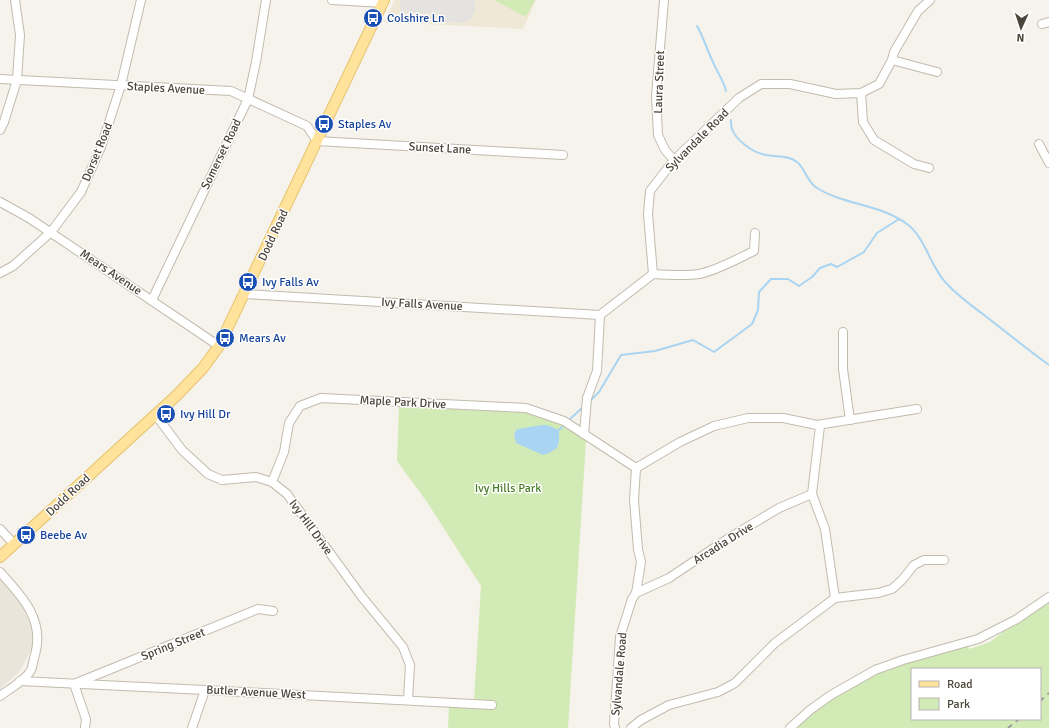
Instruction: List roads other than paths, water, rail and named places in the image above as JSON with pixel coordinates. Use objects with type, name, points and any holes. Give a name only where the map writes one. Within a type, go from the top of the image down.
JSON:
[{"type":"main road","name":"Dodd Road","points":[[0,557],[178,395],[203,368],[219,346],[384,1]]},
{"type":"street","points":[[0,130],[4,122],[17,80],[20,35],[15,0]]},
{"type":"street","name":"Dorset Road","points":[[0,273],[13,266],[51,232],[81,192],[101,147],[121,86],[140,0]]},
{"type":"street","name":"Somerset Road","points":[[152,300],[248,99],[256,62],[266,0]]},
{"type":"street","points":[[332,0],[384,1]]},
{"type":"street","name":"Laura Street","points":[[664,0],[656,96],[658,135],[665,150],[674,160]]},
{"type":"street","name":"Sylvandale Road","points":[[653,274],[648,214],[650,192],[674,160],[739,98],[761,84],[790,84],[836,94],[861,92],[879,84],[892,60],[894,52],[918,11],[930,0]]},
{"type":"street","points":[[892,60],[937,72]]},
{"type":"street","name":"Staples Avenue","points":[[0,79],[231,91],[307,126],[317,141]]},
{"type":"street","points":[[861,92],[863,122],[874,140],[914,164],[929,168]]},
{"type":"street","name":"Sunset Lane","points":[[317,141],[563,156]]},
{"type":"street","points":[[1039,144],[1049,163]]},
{"type":"street","name":"Mears Avenue","points":[[0,202],[51,232],[219,346]]},
{"type":"street","points":[[755,233],[754,251],[728,264],[700,274],[653,274],[600,315],[597,371],[587,398],[584,434],[636,468],[680,442],[714,426],[748,418],[783,418],[818,425],[917,409]]},
{"type":"street","name":"Ivy Falls Avenue","points":[[245,294],[600,315]]},
{"type":"street","points":[[843,332],[843,369],[850,420]]},
{"type":"street","name":"Maple Park Drive","points":[[272,482],[284,452],[289,424],[300,406],[321,398],[526,408],[564,421],[584,434]]},
{"type":"street","name":"Ivy Hill Drive","points":[[156,414],[182,450],[208,474],[222,480],[256,477],[272,482],[286,494],[362,597],[403,647],[410,665],[408,700]]},
{"type":"street","points":[[818,425],[820,426],[812,494],[825,529],[835,598]]},
{"type":"street","name":"Sylvandale Road","points":[[615,728],[614,724],[620,637],[632,599],[636,594],[640,562],[634,500],[636,468]]},
{"type":"street","name":"Arcadia Drive","points":[[636,594],[669,578],[729,538],[779,508],[812,494]]},
{"type":"street","points":[[0,529],[14,544]]},
{"type":"street","points":[[631,728],[641,720],[669,705],[718,692],[735,683],[775,643],[835,598],[878,593],[892,588],[902,580],[914,565],[924,560],[944,560]]},
{"type":"street","points":[[0,572],[20,594],[31,612],[36,626],[37,648],[30,671],[20,681],[0,696]]},
{"type":"street","points":[[790,728],[810,710],[831,695],[875,670],[903,660],[978,639],[1017,619],[1049,597]]},
{"type":"street","name":"Spring Street","points":[[74,684],[258,609],[273,611]]},
{"type":"street","name":"Butler Avenue West","points":[[20,681],[492,705]]},
{"type":"street","points":[[74,684],[86,719],[84,728]]},
{"type":"street","points":[[192,728],[205,690]]},
{"type":"water","points":[[547,425],[559,430],[559,442],[557,448],[543,455],[516,443],[514,434],[517,429]]},
{"type":"waterway","points":[[697,26],[726,91]]},
{"type":"waterway","points":[[731,120],[734,133],[744,144],[758,153],[789,158],[797,162],[817,188],[839,198],[885,212],[907,224],[919,237],[941,277],[951,288],[969,304],[1049,365]]},
{"type":"waterway","points":[[589,402],[599,392],[621,355],[655,351],[693,340],[714,352],[752,324],[758,310],[759,292],[771,279],[788,279],[799,286],[812,277],[820,268],[831,264],[837,267],[864,252],[877,233],[899,219]]},
{"type":"waterway","points":[[568,421],[584,406]]},
{"type":"waterway","points":[[559,430],[565,424]]},
{"type":"railway","points":[[1041,700],[1049,693]]},
{"type":"railway","points":[[1008,728],[1018,720]]},
{"type":"place","name":"Colshire Ln","points":[[373,18]]},
{"type":"place","name":"Staples Av","points":[[324,124]]},
{"type":"place","name":"Ivy Falls Av","points":[[248,282]]},
{"type":"place","name":"Mears Av","points":[[225,338]]},
{"type":"place","name":"Ivy Hill Dr","points":[[166,414]]},
{"type":"place","name":"Beebe Av","points":[[26,535]]},
{"type":"park label","name":"Ivy Hills Park","points":[[508,488]]}]
